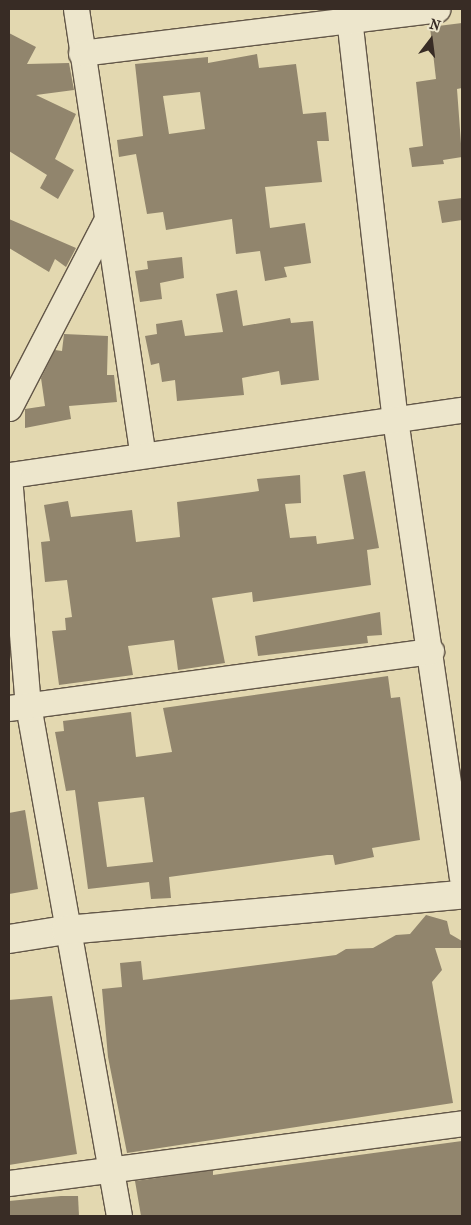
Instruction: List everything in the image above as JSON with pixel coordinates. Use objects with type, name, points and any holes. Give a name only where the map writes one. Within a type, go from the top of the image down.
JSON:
[{"type":"street","points":[[76,9],[81,53],[142,453]]},
{"type":"street","points":[[81,53],[349,14],[437,9]]},
{"type":"street","points":[[349,14],[395,419],[462,877]]},
{"type":"street","points":[[9,408],[106,221]]},
{"type":"street","points":[[119,1216],[66,930],[19,706],[9,476],[142,453],[462,410]]},
{"type":"street","points":[[19,706],[430,652]]},
{"type":"street","points":[[9,939],[66,930],[462,895]]},
{"type":"street","points":[[9,1183],[462,1124]]},
{"type":"building","points":[[462,23],[462,88],[457,89],[462,157],[443,160],[444,164],[412,167],[409,148],[423,146],[416,82],[436,79],[430,27]]},
{"type":"building","points":[[9,33],[36,47],[27,64],[69,63],[74,90],[36,95],[76,114],[55,159],[74,170],[58,199],[40,188],[47,175],[9,151]]},
{"type":"building","points":[[257,54],[259,68],[296,64],[303,114],[326,112],[329,141],[317,141],[322,182],[265,187],[270,228],[305,223],[311,263],[284,267],[287,277],[265,281],[260,251],[236,254],[232,219],[166,230],[163,212],[147,214],[136,154],[119,157],[117,140],[143,136],[135,64],[208,57],[208,63]],"holes":[[[200,92],[205,129],[169,134],[163,96]]]},
{"type":"building","points":[[462,198],[462,220],[442,223],[438,201]]},
{"type":"building","points":[[9,219],[76,248],[66,267],[55,259],[49,272],[9,248]]},
{"type":"building","points":[[182,257],[184,278],[160,283],[162,299],[140,302],[135,271],[148,269],[147,261]]},
{"type":"building","points":[[237,290],[243,326],[290,318],[291,323],[313,321],[319,380],[281,385],[279,371],[242,378],[244,395],[177,401],[175,380],[162,382],[159,363],[151,365],[145,336],[157,334],[156,324],[182,320],[185,336],[223,332],[216,294]]},
{"type":"building","points":[[64,334],[108,336],[107,375],[114,375],[117,402],[69,406],[71,419],[25,428],[25,409],[45,406],[41,378],[55,350],[62,351]]},
{"type":"building","points":[[365,471],[379,548],[367,550],[371,585],[253,602],[252,592],[212,598],[225,663],[178,670],[174,640],[128,646],[133,675],[59,685],[52,631],[66,630],[65,618],[72,617],[67,580],[45,582],[41,542],[50,541],[44,505],[68,501],[71,517],[132,510],[136,542],[180,537],[177,502],[259,491],[257,479],[300,475],[301,503],[285,504],[290,538],[316,536],[317,544],[354,539],[343,475]]},
{"type":"building","points":[[380,612],[382,635],[367,636],[368,643],[258,656],[255,636]]},
{"type":"building","points":[[388,676],[391,698],[400,697],[420,840],[372,848],[374,857],[335,865],[333,855],[327,855],[169,877],[171,898],[151,899],[149,882],[88,889],[75,790],[66,791],[55,732],[64,731],[63,721],[131,712],[136,757],[172,752],[163,708]],"holes":[[[144,797],[153,862],[107,867],[98,802]]]},
{"type":"building","points":[[25,810],[38,889],[9,894],[9,813]]},
{"type":"building","points":[[426,915],[447,921],[450,934],[462,941],[462,948],[435,948],[442,970],[432,982],[453,1103],[127,1153],[108,1057],[102,989],[122,987],[120,963],[141,961],[143,980],[336,955],[346,949],[373,948],[396,935],[410,934]]},
{"type":"building","points":[[52,996],[77,1154],[9,1165],[9,1000]]},
{"type":"building","points":[[462,1141],[462,1216],[141,1216],[135,1181],[213,1170],[213,1175]]},
{"type":"building","points":[[78,1196],[79,1216],[9,1216],[9,1201]]}]
